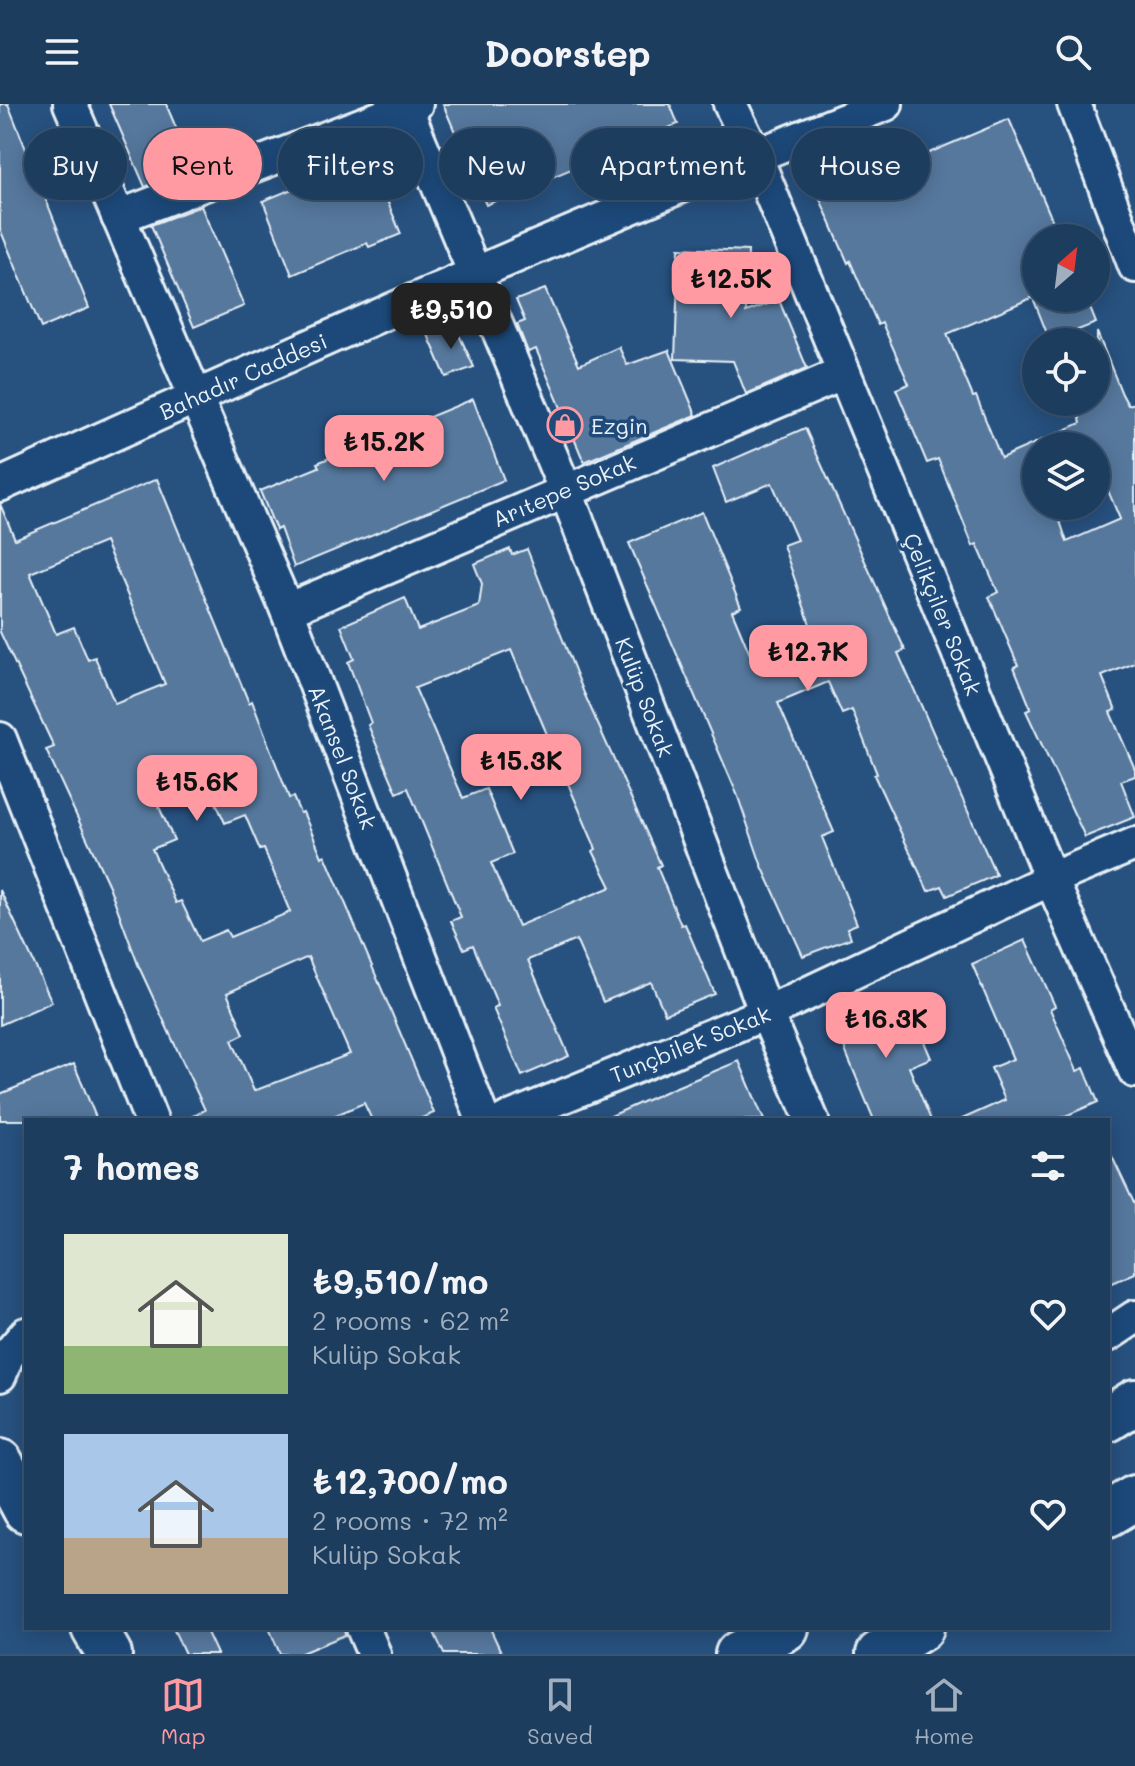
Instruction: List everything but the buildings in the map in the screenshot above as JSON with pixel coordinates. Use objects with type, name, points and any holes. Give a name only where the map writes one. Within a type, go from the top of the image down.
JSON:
[{"type":"main road","points":[[1110,1418],[1135,1402]]},
{"type":"main road","points":[[1110,1513],[1135,1498]]},
{"type":"main road","points":[[95,1630],[109,1654]]},
{"type":"main road","points":[[738,1654],[782,1630]]},
{"type":"main road","points":[[879,1654],[918,1630]]},
{"type":"street","name":"Akansel Sokak","points":[[70,104],[287,610],[482,1118]]},
{"type":"street","name":"Çelikçiler Sokak","points":[[730,104],[742,128]]},
{"type":"street","name":"Bahadır Caddesi","points":[[775,147],[886,104]]},
{"type":"street","points":[[1074,104],[1135,266]]},
{"type":"street","points":[[118,217],[408,106]]},
{"type":"street","name":"Kulüp Sokak","points":[[408,106],[565,489],[766,1013],[811,1118]]},
{"type":"street","name":"Bahadır Caddesi","points":[[0,485],[194,397],[649,200]]},
{"type":"street","name":"Çelikçiler Sokak","points":[[773,200],[1051,879],[1135,1071]]},
{"type":"street","name":"Arıtepe Sokak","points":[[287,610],[565,489],[844,373]]},
{"type":"street","points":[[0,739],[150,1118]]},
{"type":"street","name":"Tunçbilek Sokak","points":[[510,1118],[766,1013],[1051,879],[1135,844]]},
{"type":"street","points":[[1110,1334],[1135,1317]]},
{"type":"street","points":[[0,1375],[7,1356],[24,1336]]},
{"type":"street","points":[[364,1630],[374,1654]]},
{"type":"place","name":"Ezgin","points":[[565,425]]}]
